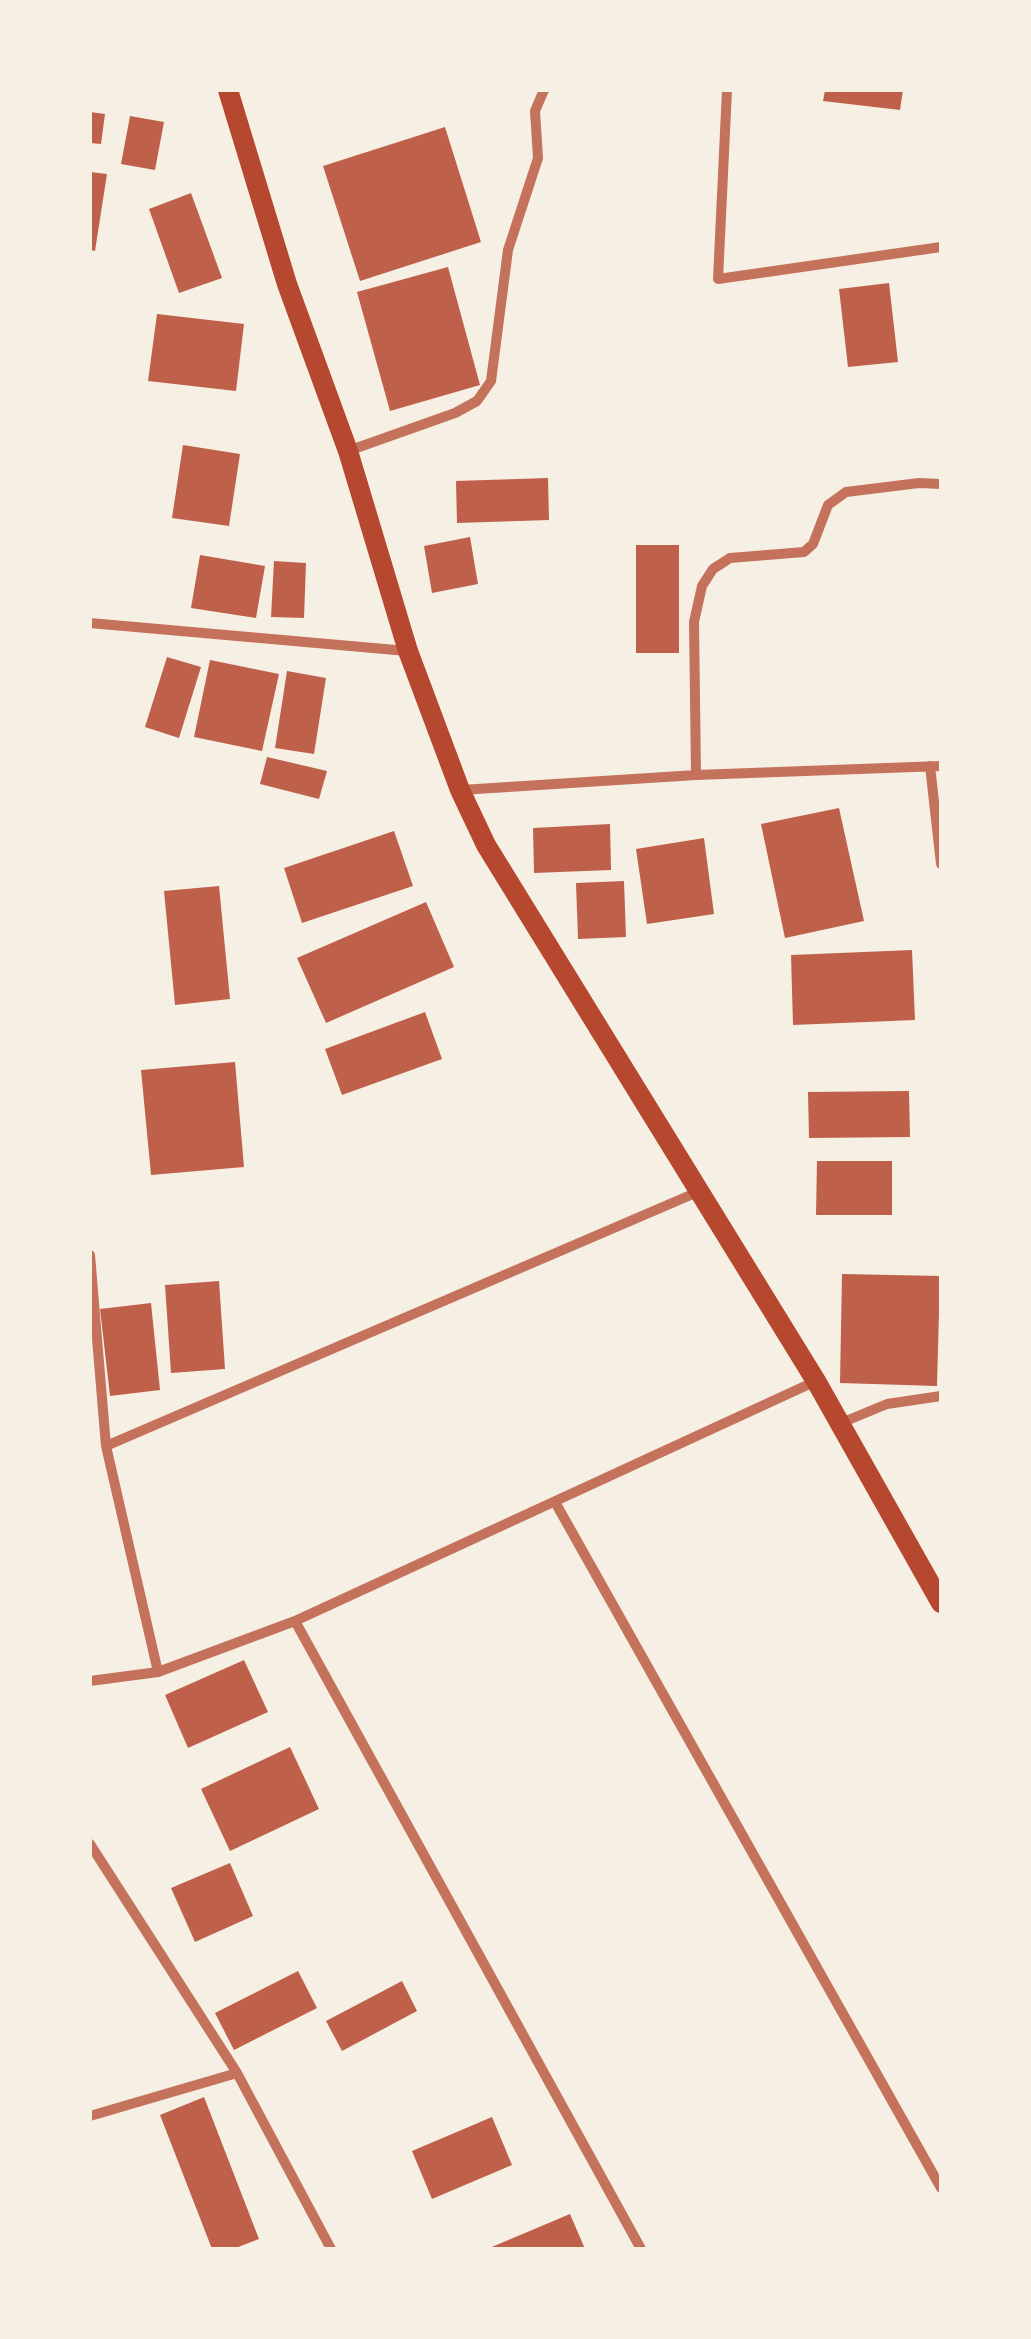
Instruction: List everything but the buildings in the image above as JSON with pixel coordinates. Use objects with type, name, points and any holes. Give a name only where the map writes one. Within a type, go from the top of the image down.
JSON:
[{"type":"main road","points":[[228,90],[287,284],[348,451],[408,651],[460,790],[486,845],[816,1381],[941,1602]]},
{"type":"street","points":[[348,451],[455,412],[477,401],[491,381],[508,250],[538,158],[535,110],[544,90]]},
{"type":"street","points":[[728,90],[718,279],[941,247]]},
{"type":"street","points":[[696,775],[694,622],[702,586],[712,568],[730,558],[804,552],[813,544],[828,505],[846,492],[941,484]]},
{"type":"street","points":[[90,623],[408,651]]},
{"type":"street","points":[[460,790],[696,775],[936,766],[941,864]]},
{"type":"street","points":[[106,1446],[701,1191]]},
{"type":"street","points":[[90,1256],[106,1446],[158,1672]]},
{"type":"street","points":[[90,1681],[158,1672],[294,1622],[816,1381]]},
{"type":"street","points":[[840,1424],[887,1404],[941,1396]]},
{"type":"street","points":[[555,1502],[941,2188]]},
{"type":"street","points":[[294,1622],[641,2249]]},
{"type":"street","points":[[90,1844],[238,2073],[331,2249]]},
{"type":"street","points":[[90,2116],[238,2073]]}]
